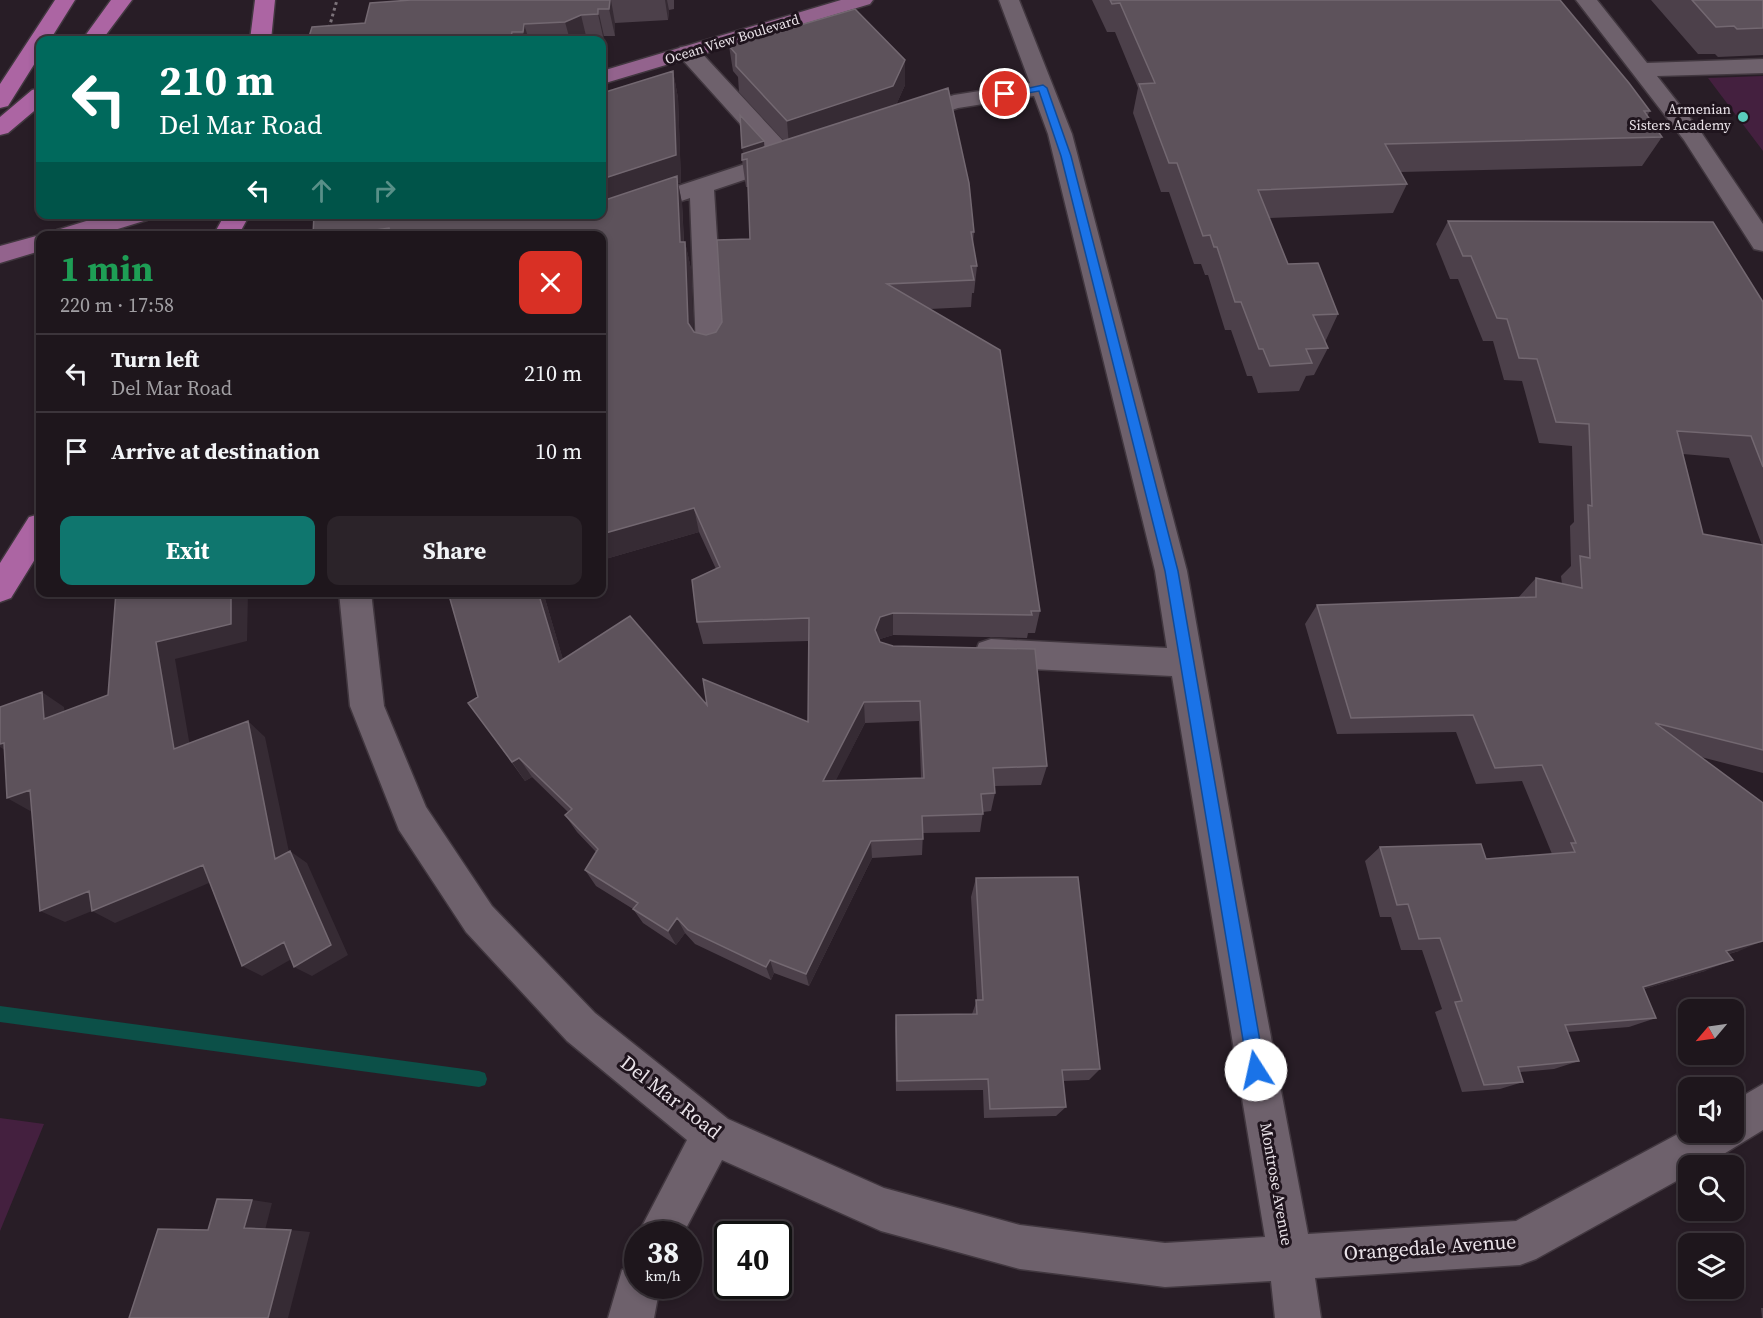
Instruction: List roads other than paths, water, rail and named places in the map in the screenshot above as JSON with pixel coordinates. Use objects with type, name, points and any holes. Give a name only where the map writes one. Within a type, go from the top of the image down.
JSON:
[{"type":"highway","points":[[42,36],[65,0]]},
{"type":"highway","points":[[95,36],[122,0]]},
{"type":"highway","points":[[261,36],[265,0]]},
{"type":"highway","points":[[0,101],[36,45]]},
{"type":"highway","points":[[0,128],[36,98]]},
{"type":"highway","points":[[0,589],[36,532]]},
{"type":"main road","name":"Ocean View Boulevard","points":[[606,77],[863,0]]},
{"type":"main road","points":[[82,231],[122,219]]},
{"type":"main road","points":[[0,255],[36,244]]},
{"type":"street","name":"Montrose Avenue","points":[[1009,0],[1063,145],[1171,571],[1290,1256],[1298,1318]]},
{"type":"street","points":[[1586,0],[1693,137],[1763,243]]},
{"type":"street","points":[[688,52],[784,159]]},
{"type":"street","points":[[1641,69],[1763,66]]},
{"type":"street","points":[[886,125],[954,102],[1043,88]]},
{"type":"street","points":[[606,218],[807,151]]},
{"type":"street","points":[[702,186],[710,349]]},
{"type":"street","points":[[568,231],[604,219]]},
{"type":"street","name":"Del Mar Road","points":[[356,597],[367,706],[418,827],[479,919],[581,1027],[713,1134],[881,1209],[1020,1247],[1165,1265],[1290,1256]]},
{"type":"street","points":[[964,652],[1187,663]]},
{"type":"street","points":[[1744,1119],[1763,1105]]},
{"type":"street","points":[[667,1221],[713,1134]]},
{"type":"street","name":"Orangedale Avenue","points":[[1290,1256],[1520,1243],[1703,1143]]},
{"type":"street","points":[[631,1318],[635,1299]]},
{"type":"waterway","points":[[0,1014],[479,1079]]},
{"type":"place","name":"Armenian Sisters Academy","points":[[1743,117]]}]
